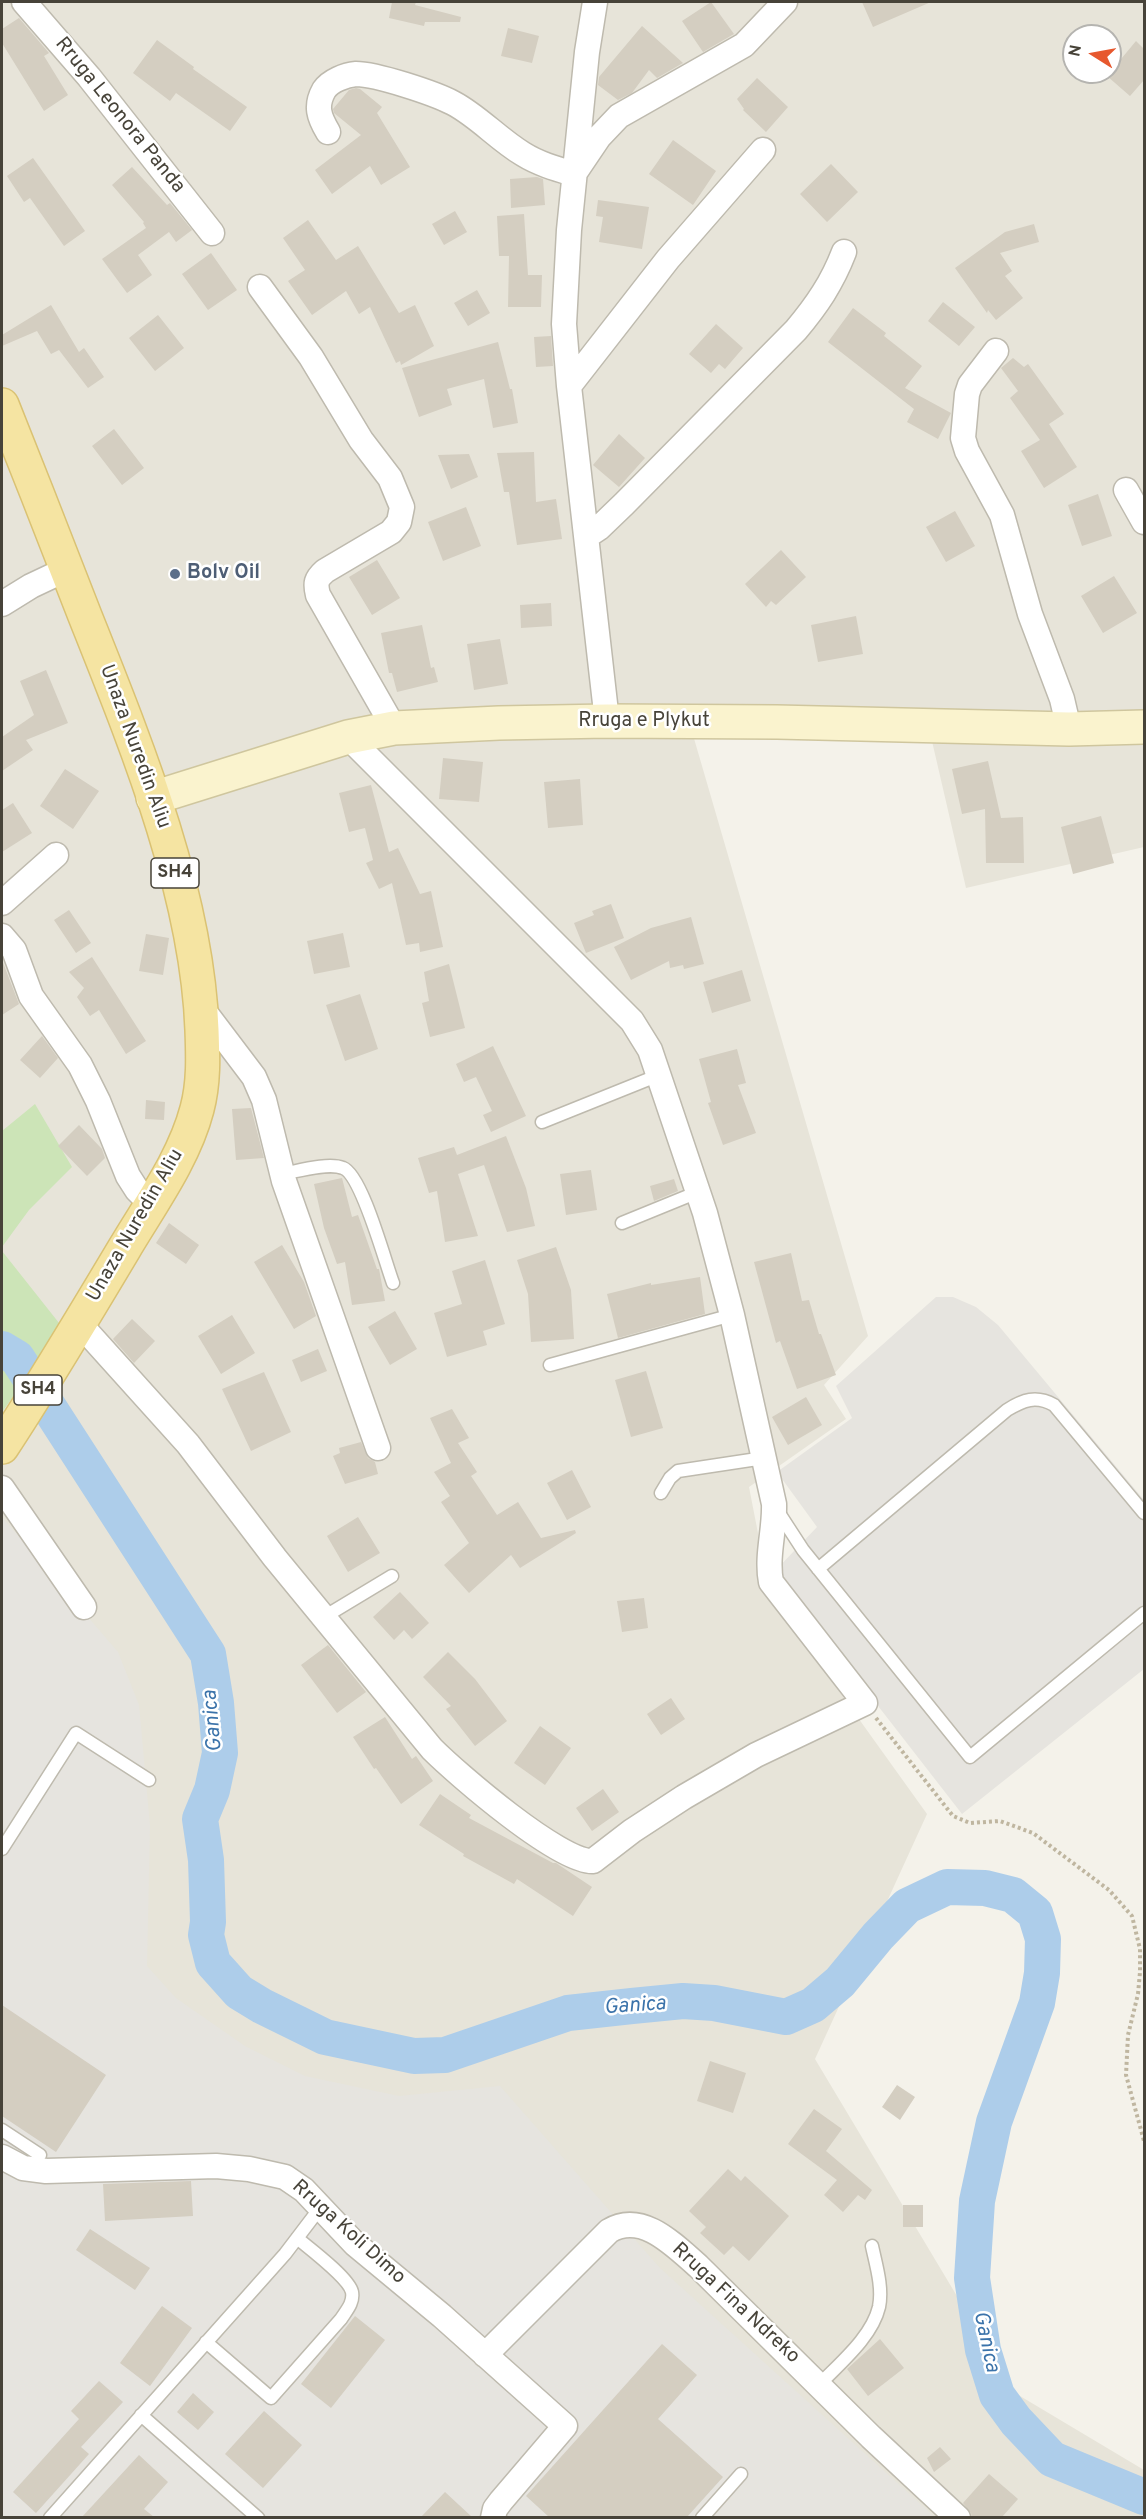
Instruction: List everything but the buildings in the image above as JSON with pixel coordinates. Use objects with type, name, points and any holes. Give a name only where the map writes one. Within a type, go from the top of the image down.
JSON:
[{"type":"main road","name":"Unaza Nuredin Aliu","points":[[2,405],[132,734],[153,798],[190,934],[201,1007],[202,1082],[188,1136],[151,1204],[3,1445]]},
{"type":"street","name":"Rruga Leonora Panda","points":[[24,2],[76,60],[212,232]]},
{"type":"street","points":[[595,2],[589,34],[574,174],[565,289],[565,353],[607,721]]},
{"type":"street","points":[[574,174],[599,137],[619,116],[744,45],[785,2]]},
{"type":"street","points":[[328,132],[318,109],[320,98],[327,86],[339,78],[356,74],[378,78],[453,102],[525,155],[548,166],[574,174]]},
{"type":"street","points":[[569,386],[668,260],[763,150]]},
{"type":"street","points":[[587,536],[624,504],[795,330],[821,300],[835,277],[844,252]]},
{"type":"street","points":[[260,287],[311,357],[351,425],[390,478],[402,507],[399,522],[391,532],[325,571],[317,578],[316,586],[318,595],[364,679],[394,728]]},
{"type":"street","points":[[996,351],[970,385],[963,438],[967,451],[1002,515],[1030,614],[1062,699],[1069,729]]},
{"type":"street","points":[[1125,490],[1144,522]]},
{"type":"street","points":[[2,604],[31,586],[67,569]]},
{"type":"street","name":"Rruga e Plykut","points":[[153,798],[348,737],[394,728],[607,721],[1069,729],[1144,727]]},
{"type":"street","points":[[75,1330],[188,1444],[225,1495],[432,1749],[452,1769],[550,1844],[585,1862],[593,1861],[656,1815],[756,1755],[865,1703],[771,1582],[769,1565],[775,1523],[774,1504],[732,1315],[698,1192],[650,1050],[632,1021],[348,737]]},
{"type":"street","points":[[2,903],[56,855]]},
{"type":"street","points":[[2,936],[14,950],[31,996],[80,1065],[98,1101],[128,1176],[137,1190],[151,1204]]},
{"type":"street","points":[[201,1007],[254,1077],[264,1100],[282,1174],[378,1448]]},
{"type":"street","points":[[2,1488],[84,1607]]},
{"type":"street","name":"Rruga Koli Dimo","points":[[2,2157],[23,2168],[46,2171],[198,2166],[249,2169],[285,2177],[304,2190],[355,2244],[442,2316],[565,2426],[501,2501],[492,2517]]},
{"type":"street","name":"Rruga Fina Ndreko","points":[[485,2355],[599,2239],[619,2225],[630,2223],[647,2228],[676,2247],[871,2437],[958,2517]]},
{"type":"lane","points":[[542,1122],[659,1075]]},
{"type":"lane","points":[[282,1174],[333,1166],[345,1168],[352,1175],[364,1196],[393,1283]]},
{"type":"lane","points":[[622,1224],[698,1192]]},
{"type":"lane","points":[[550,1365],[732,1315]]},
{"type":"lane","points":[[818,1569],[1007,1410],[1020,1402],[1032,1399],[1045,1400],[1054,1405],[1144,1513]]},
{"type":"lane","points":[[661,1493],[670,1478],[678,1471],[764,1458]]},
{"type":"lane","points":[[774,1504],[790,1532],[818,1569],[970,1757],[1144,1613]]},
{"type":"lane","points":[[324,1617],[392,1576]]},
{"type":"lane","points":[[2,1849],[76,1733],[149,1780]]},
{"type":"lane","points":[[2,2130],[40,2155]]},
{"type":"lane","points":[[50,2517],[285,2254],[320,2208]]},
{"type":"lane","points":[[206,2342],[271,2398],[341,2319],[351,2305],[352,2292],[346,2282],[297,2238]]},
{"type":"lane","points":[[819,2385],[862,2337],[876,2314],[880,2288],[872,2246]]},
{"type":"lane","points":[[141,2415],[258,2517]]},
{"type":"lane","points":[[702,2517],[741,2475]]},
{"type":"path","points":[[865,1703],[953,1816],[970,1823],[1000,1821],[1033,1833],[1109,1890],[1132,1916],[1140,1949],[1140,1972],[1138,1994],[1128,2035],[1126,2075],[1144,2140]]},
{"type":"shaded area","points":[[2,2],[1144,2],[1144,847],[966,888],[925,711],[686,711],[868,1336],[824,1385],[846,1419],[749,1487],[770,1595],[927,1814],[815,2059],[1015,2393],[1144,2470],[1144,2517],[2,2518]]},
{"type":"shaded area","points":[[936,1297],[953,1297],[976,1307],[998,1325],[1144,1500],[1144,1669],[962,1814],[774,1572],[817,1527],[777,1472],[852,1418],[836,1386]]},
{"type":"shaded area","points":[[2,1517],[118,1652],[139,1705],[150,1826],[147,1966],[176,1998],[245,2046],[305,2076],[399,2096],[500,2086],[660,2268],[935,2517],[2,2517]]},
{"type":"green space","points":[[35,1104],[72,1167],[29,1210],[2,1247],[2,1131]]},
{"type":"green space","points":[[2,1251],[63,1328],[2,1412]]},
{"type":"waterway","name":"Ganica","points":[[2,1349],[17,1358],[208,1654],[216,1703],[220,1753],[212,1790],[200,1819],[206,1860],[208,1922],[206,1935],[213,1963],[239,1992],[262,2006],[325,2037],[414,2056],[445,2055],[568,2013],[632,2006],[683,2001],[714,2003],[786,2017],[813,2005],[840,1982],[878,1936],[907,1906],[947,1887],[985,1888],[1013,1895],[1035,1913],[1043,1939],[1042,1973],[1037,2003],[994,2122],[977,2201],[972,2278],[983,2350],[997,2395],[1016,2421],[1052,2459],[1144,2497]]},
{"type":"place","name":"Bolv Oil","points":[[175,574]]}]
